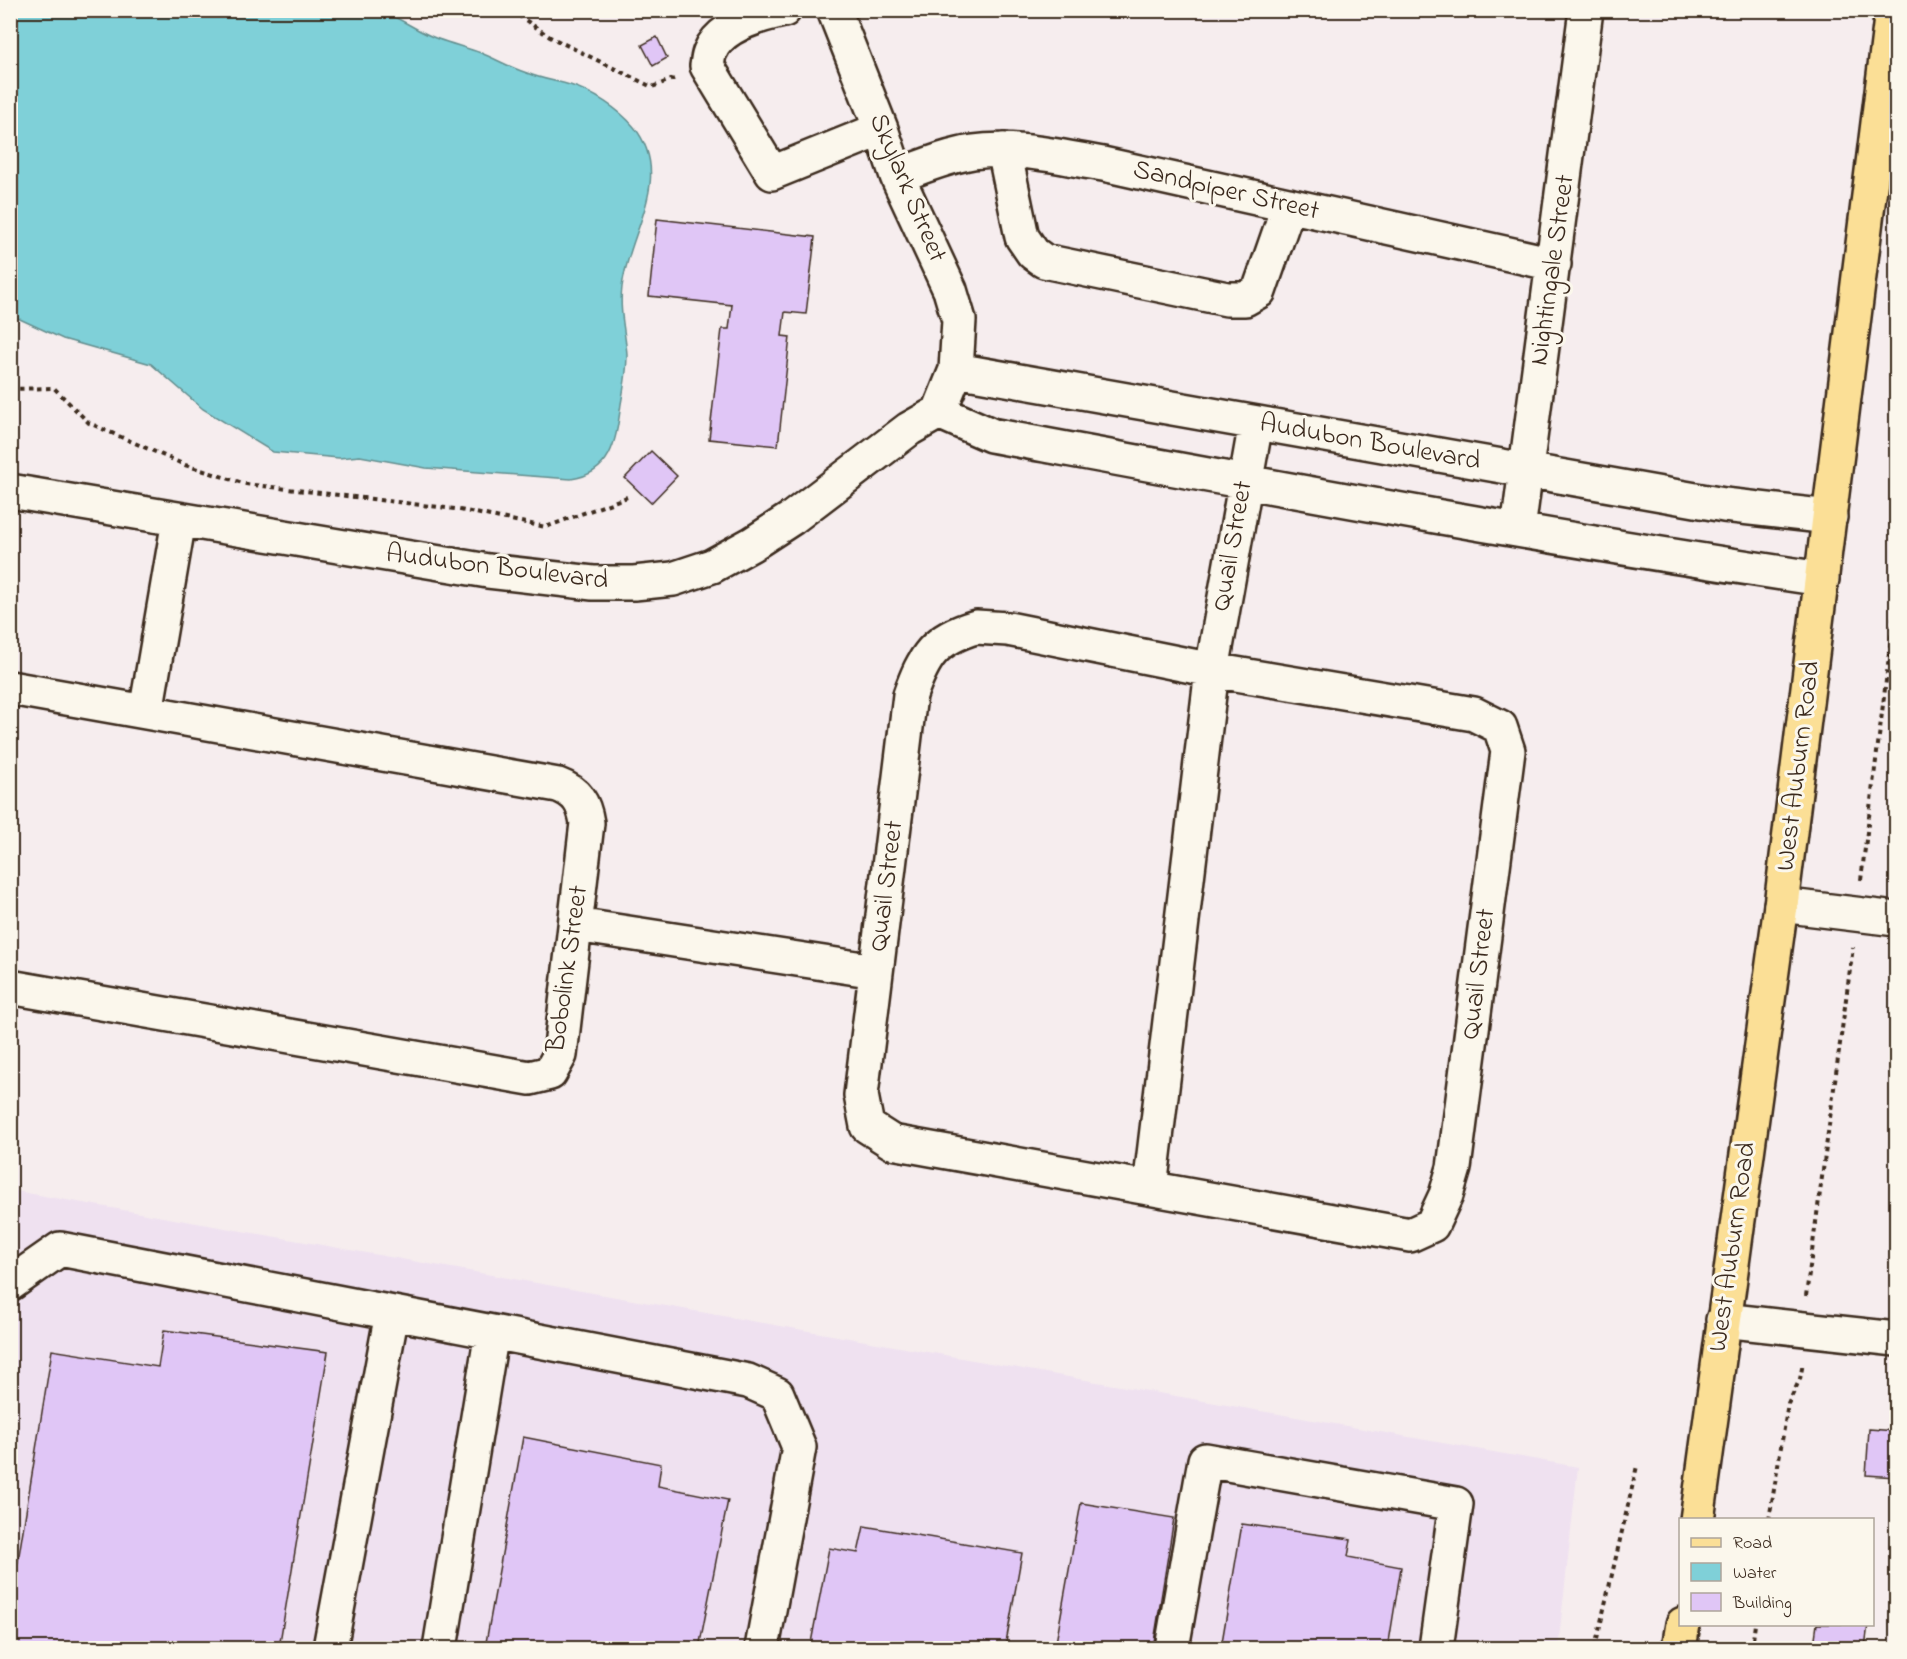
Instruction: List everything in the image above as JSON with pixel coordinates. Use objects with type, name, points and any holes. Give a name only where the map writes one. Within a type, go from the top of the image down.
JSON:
[{"type":"main road","name":"West Auburn Road","points":[[1697,1518],[1781,905],[1892,10]]},
{"type":"main road","points":[[1679,1648],[1683,1626]]},
{"type":"street","points":[[784,10],[763,15],[720,37],[710,51],[707,66],[772,173],[881,129]]},
{"type":"street","name":"Skylark Street","points":[[834,10],[897,176],[950,290],[958,320],[956,370]]},
{"type":"street","name":"Nightingale Street","points":[[1518,530],[1586,10]]},
{"type":"street","points":[[1004,150],[1022,237],[1033,254],[1044,261],[1227,299],[1245,299],[1259,291],[1289,206]]},
{"type":"street","name":"Sandpiper Street","points":[[897,176],[972,152],[1004,150],[1039,153],[1103,164],[1554,264]]},
{"type":"street","points":[[956,370],[939,412],[991,435],[1518,530],[1822,579]]},
{"type":"street","name":"Audubon Boulevard","points":[[956,370],[1724,505],[1830,517]]},
{"type":"street","name":"Audubon Boulevard","points":[[10,491],[488,571],[593,583],[634,583],[673,579],[712,566],[752,544],[792,518],[909,429],[939,412]]},
{"type":"street","name":"Quail Street","points":[[1150,1188],[1212,670],[1256,423]]},
{"type":"street","points":[[146,712],[179,520]]},
{"type":"street","name":"Quail Street","points":[[976,627],[1212,670],[1474,714],[1500,727],[1508,751],[1454,1168],[1446,1195],[1432,1226],[1410,1235],[892,1142],[867,1126],[861,1095],[910,695],[919,670],[931,651],[955,633],[976,627]]},
{"type":"street","name":"Bobolink Street","points":[[10,688],[558,785],[570,790],[579,798],[587,823],[560,1055],[549,1073],[530,1078],[10,987]]},
{"type":"street","points":[[1781,905],[1896,919]]},
{"type":"street","points":[[576,925],[876,971]]},
{"type":"street","points":[[10,1284],[60,1249],[748,1381],[777,1394],[799,1447],[762,1648]]},
{"type":"street","points":[[330,1648],[392,1313]]},
{"type":"street","points":[[1723,1320],[1896,1339]]},
{"type":"street","points":[[440,1648],[492,1332]]},
{"type":"street","points":[[1172,1648],[1204,1460],[1456,1504],[1436,1648]]},
{"type":"path","points":[[511,10],[550,37],[652,87],[707,66]]},
{"type":"path","points":[[10,389],[54,388],[89,423],[185,465],[246,484],[455,509],[546,527],[627,497]]},
{"type":"path","points":[[1861,884],[1896,600]]},
{"type":"path","points":[[1805,1304],[1853,945]]},
{"type":"path","points":[[1769,1518],[1788,1404],[1800,1379],[1804,1356]]},
{"type":"path","points":[[1595,1648],[1637,1466]]},
{"type":"path","points":[[1752,1648],[1755,1626]]},
{"type":"shaded area","points":[[10,1190],[1578,1467],[1558,1648],[11,1648]]},
{"type":"water","points":[[11,10],[381,11],[423,33],[481,53],[515,69],[579,88],[613,108],[628,120],[646,146],[650,166],[650,186],[622,287],[622,312],[627,354],[626,373],[617,430],[604,462],[596,470],[571,479],[426,468],[360,456],[339,458],[273,452],[203,409],[151,364],[63,339],[11,315]]},
{"type":"building","points":[[657,37],[667,58],[653,66],[642,45]]},
{"type":"building","points":[[657,219],[815,237],[806,314],[785,312],[782,336],[790,337],[778,446],[709,439],[722,329],[729,329],[732,305],[649,296]]},
{"type":"building","points":[[651,451],[677,476],[651,503],[625,478]]},
{"type":"building","points":[[164,1330],[328,1352],[279,1648],[10,1648],[10,1611],[52,1350],[158,1367]]},
{"type":"building","points":[[1869,1429],[1896,1431],[1896,1477],[1866,1475]]},
{"type":"building","points":[[523,1437],[661,1464],[658,1486],[728,1500],[699,1648],[485,1648]]},
{"type":"building","points":[[1081,1503],[1174,1518],[1153,1648],[1055,1648]]},
{"type":"building","points":[[1242,1524],[1351,1539],[1348,1557],[1401,1567],[1388,1648],[1221,1648]]},
{"type":"building","points":[[864,1526],[1022,1553],[1005,1648],[810,1648],[829,1548],[858,1553]]},
{"type":"building","points":[[1817,1626],[1868,1626],[1865,1648],[1814,1645]]}]
